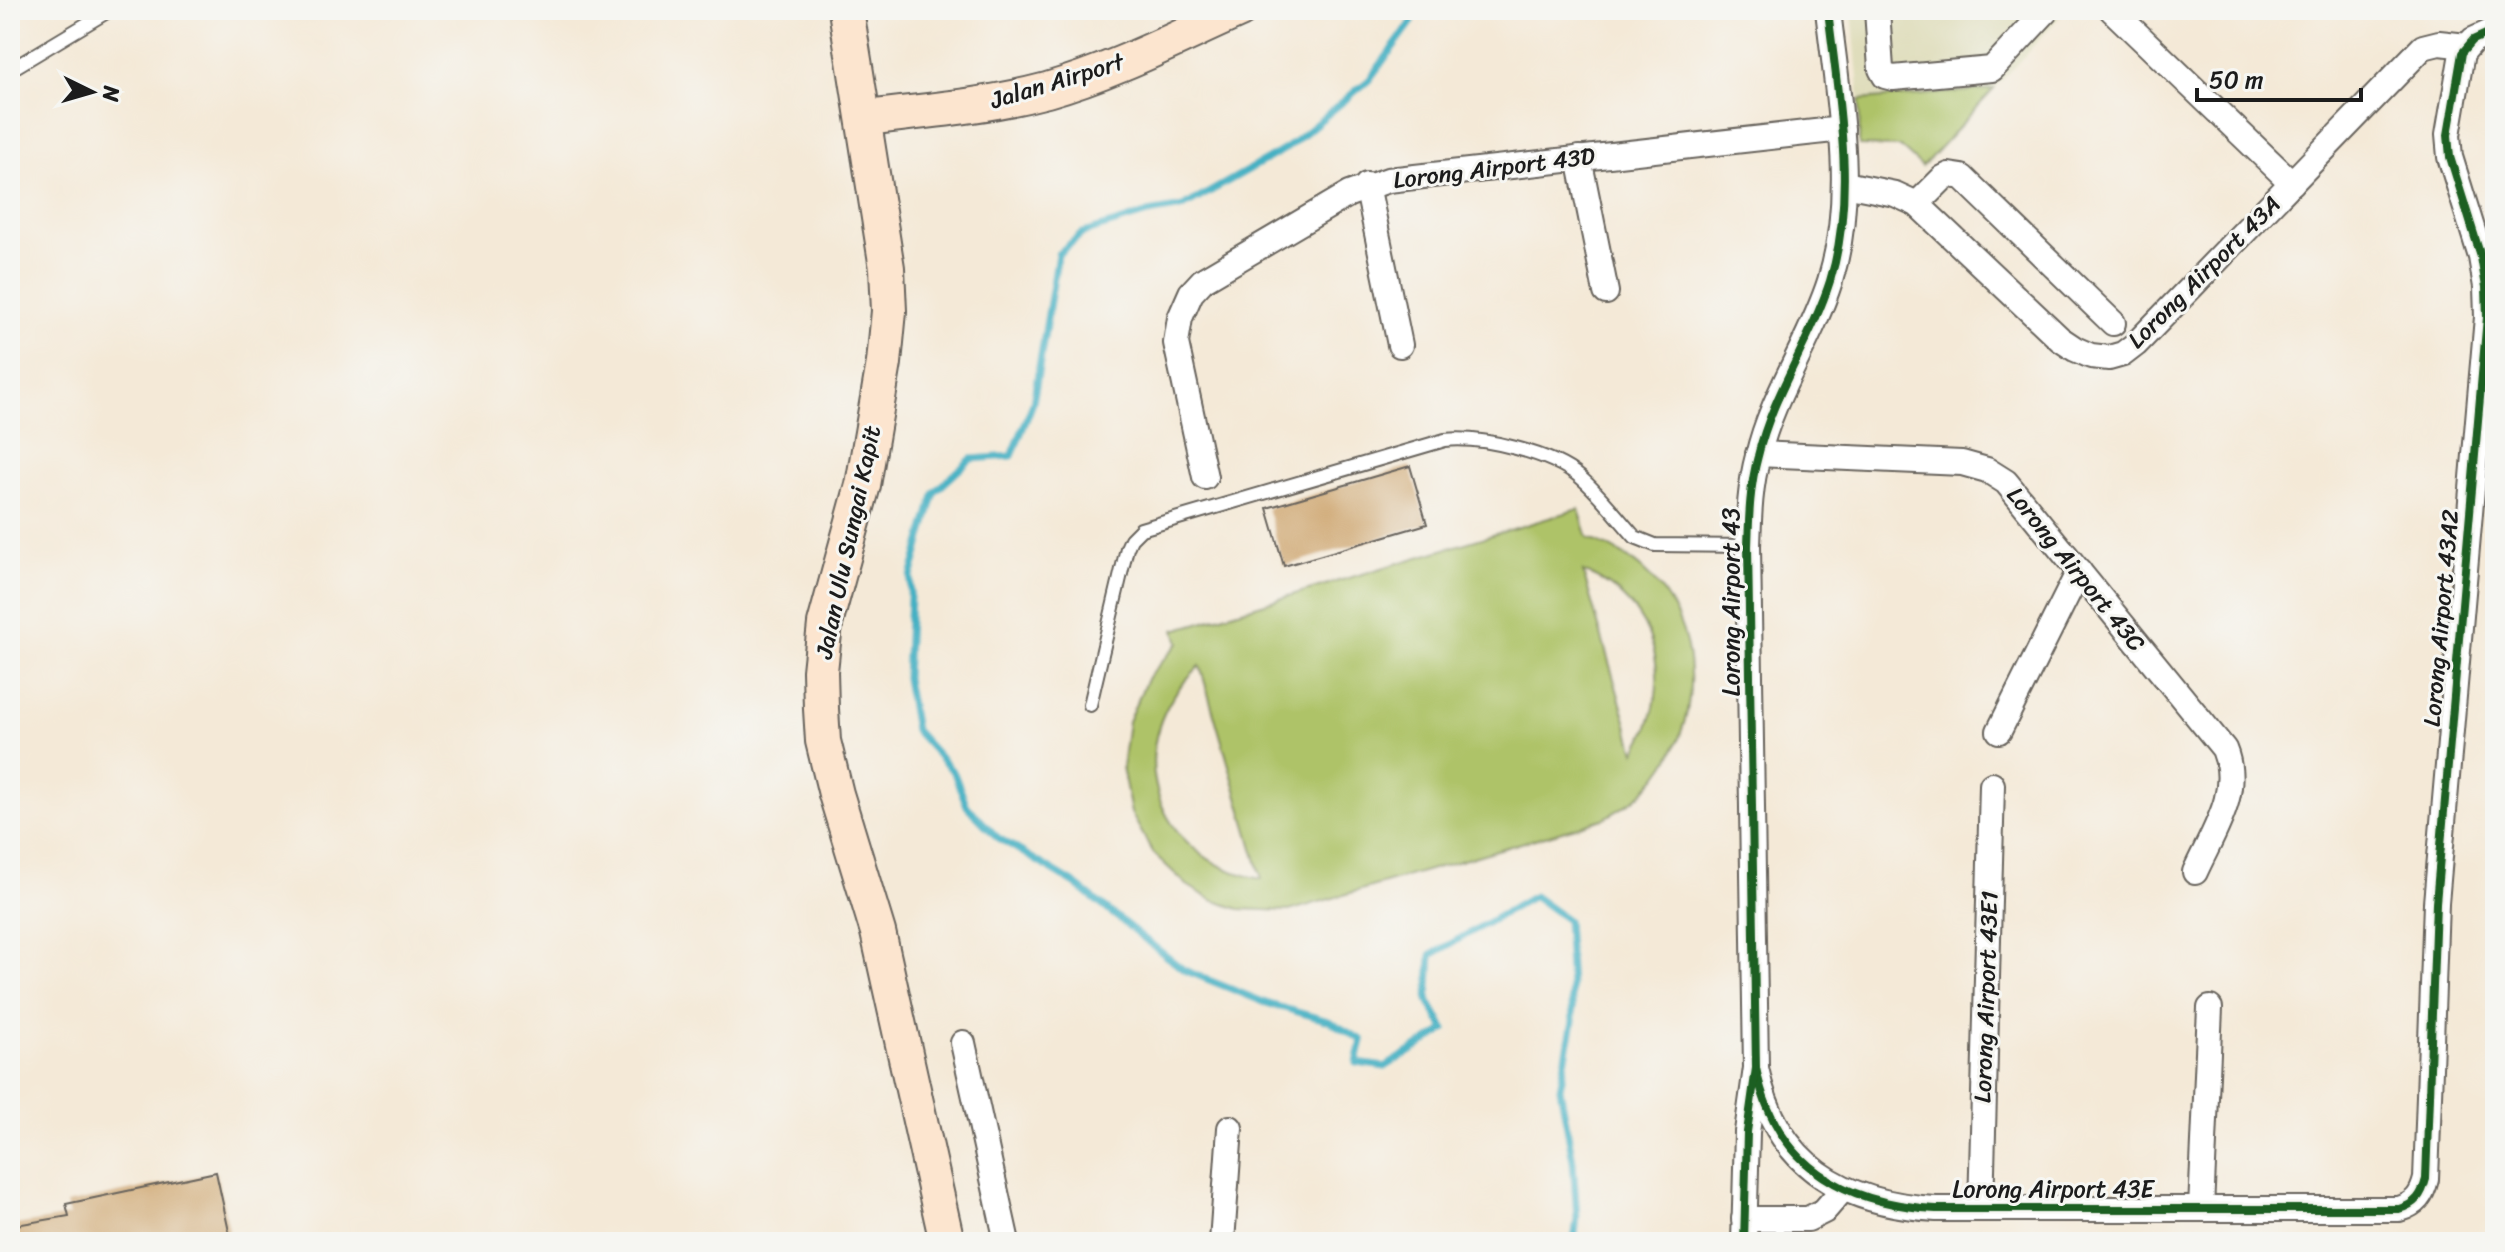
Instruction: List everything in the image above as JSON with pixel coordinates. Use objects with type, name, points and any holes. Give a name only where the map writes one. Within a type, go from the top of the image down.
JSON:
[{"type":"main road","name":"Jalan Ulu Sungai Kapit","points":[[846,10],[887,268],[889,311],[884,363],[863,485],[825,624],[820,671],[823,741],[878,932],[947,1242]]},
{"type":"main road","name":"Jalan Airport","points":[[864,118],[983,105],[1048,89],[1113,66],[1240,10]]},
{"type":"street","name":"Lorong Airport 43","points":[[1756,1068],[1748,546],[1750,496],[1758,454],[1770,420],[1830,281],[1840,232],[1845,184],[1828,10]]},
{"type":"street","points":[[1877,10],[1881,69],[1885,76],[1893,78],[1992,69],[2047,10]]},
{"type":"street","points":[[2112,10],[2292,183]]},
{"type":"street","points":[[2467,46],[2495,30]]},
{"type":"street","name":"Lorong Airport 43A","points":[[1845,184],[1895,194],[1917,204],[2060,339],[2091,356],[2109,358],[2123,354],[2136,344],[2423,47],[2439,43],[2467,46]]},
{"type":"street","name":"Lorong Airport 43A2","points":[[2418,1199],[2426,1179],[2436,903],[2491,288],[2448,147],[2459,61],[2467,46]]},
{"type":"street","name":"Lorong Airport 43D","points":[[1205,477],[1176,343],[1184,305],[1203,280],[1367,185],[1388,180],[1842,129]]},
{"type":"street","points":[[1579,158],[1606,292]]},
{"type":"street","points":[[1917,204],[1943,178],[1949,175],[1962,177],[2113,323]]},
{"type":"street","points":[[1367,185],[1400,345]]},
{"type":"street","name":"Lorong Airport 43C","points":[[1758,454],[1975,465],[2006,482],[2224,749],[2231,765],[2232,783],[2195,872]]},
{"type":"street","points":[[1999,731],[2079,571]]},
{"type":"street","name":"Lorong Airport 43E1","points":[[1981,1209],[1992,785]]},
{"type":"street","points":[[2201,1209],[2210,1008]]},
{"type":"street","points":[[963,1043],[1007,1242]]},
{"type":"street","points":[[1756,1068],[1747,1132],[1744,1230],[1808,1219],[1824,1211],[1843,1189]]},
{"type":"street","name":"Lorong Airport 43E","points":[[1756,1068],[1771,1118],[1784,1137],[1820,1175],[1863,1198],[1911,1208],[2399,1209],[2418,1199]]},
{"type":"street","points":[[1222,1242],[1230,1128]]},
{"type":"lane","points":[[10,70],[110,10]]},
{"type":"lane","points":[[1090,705],[1127,548],[1141,529],[1445,440],[1494,441],[1562,465],[1582,478],[1635,537],[1644,542],[1655,545],[1748,546]]},
{"type":"shaded area","points":[[1852,10],[2066,10],[1994,89],[1860,100]]},
{"type":"green space","points":[[1994,89],[1922,167],[1900,147],[1859,146],[1860,100]]},
{"type":"green space","points":[[1579,509],[1588,538],[1622,554],[1641,568],[1662,591],[1678,617],[1687,646],[1690,676],[1688,706],[1680,735],[1667,763],[1643,792],[1603,819],[1289,911],[1239,909],[1212,900],[1187,885],[1153,853],[1131,813],[1122,767],[1128,721],[1148,677],[1179,643],[1175,630]],"holes":[[[1583,572],[1609,585],[1629,603],[1644,625],[1653,648],[1657,674],[1655,701],[1648,727],[1635,752]],[[1200,666],[1262,879],[1224,867],[1194,848],[1172,823],[1158,794],[1153,761],[1158,728],[1174,696]]]},
{"type":"building","points":[[1410,466],[1427,524],[1284,566],[1267,508]]},
{"type":"building","points":[[216,1172],[230,1236],[202,1242],[10,1242],[10,1226],[69,1216],[66,1204]]},
{"type":"waterway","points":[[1411,10],[1412,22],[1369,80],[1287,148],[1183,207],[1148,213],[1083,233],[1058,254],[1033,403],[1012,456],[971,459],[935,492],[911,577],[906,678],[915,730],[954,773],[967,806],[997,837],[1075,884],[1184,970],[1266,1003],[1329,1021],[1362,1040],[1357,1063],[1385,1067],[1445,1030],[1428,1000],[1431,955],[1534,896],[1567,920],[1573,1021],[1560,1088],[1573,1161],[1577,1218],[1574,1242]]},
{"type":"cycle path","points":[[1744,1242],[1747,1132],[1756,1068],[1749,512],[1753,478],[1764,433],[1822,303],[1838,248],[1844,180],[1843,146],[1828,10]]},
{"type":"cycle path","points":[[1756,1068],[1765,1102],[1779,1130],[1797,1154],[1818,1173],[1843,1188],[1902,1205],[1936,1209],[2399,1209],[2414,1202],[2420,1194],[2426,1179],[2436,903],[2487,317],[2481,257],[2450,157],[2448,135],[2462,53],[2473,40],[2495,30]]}]
